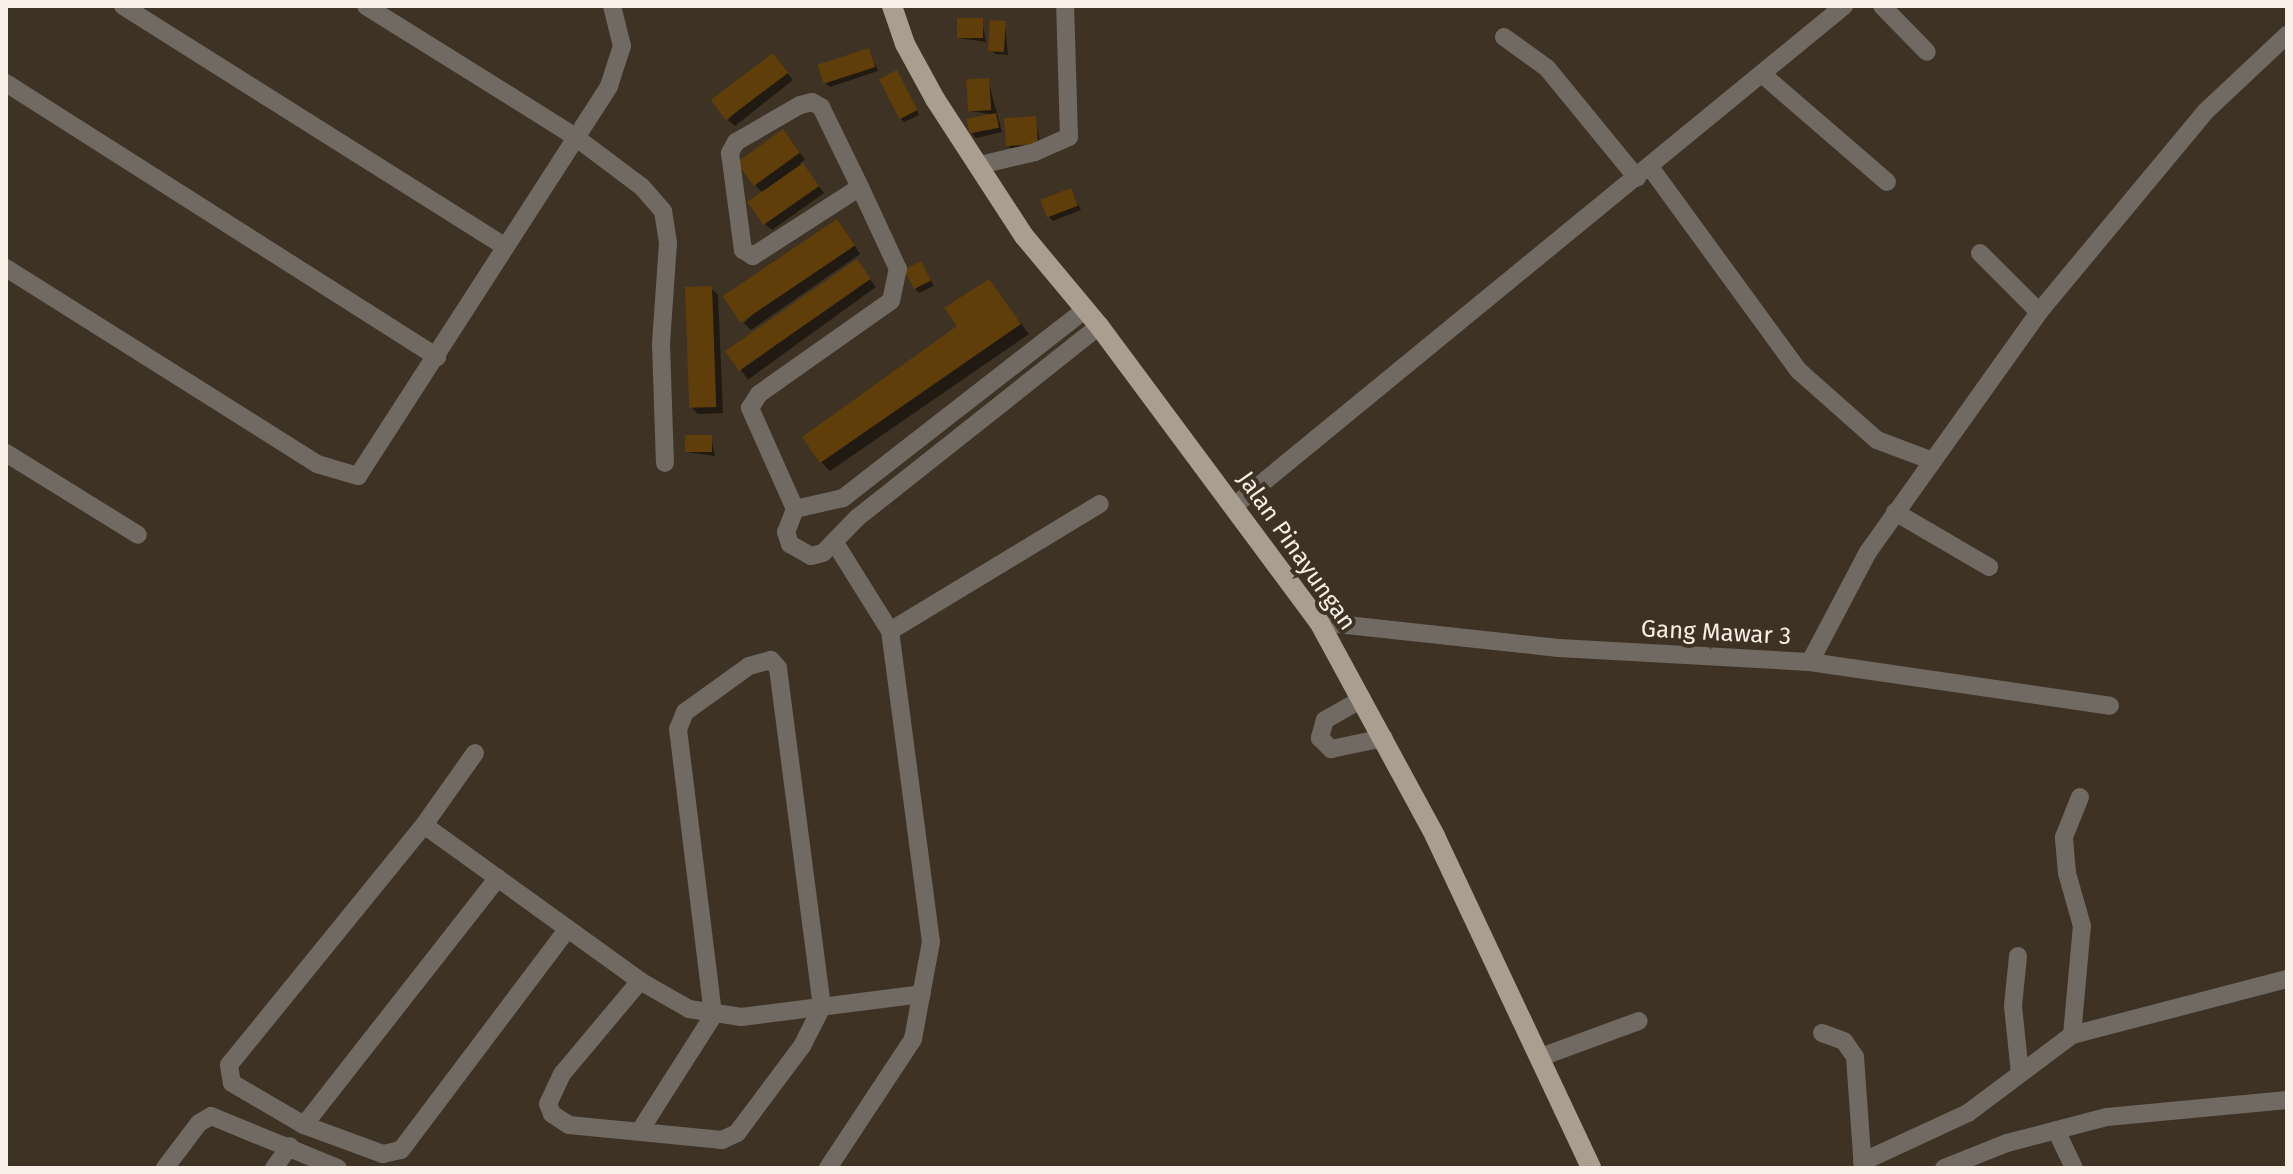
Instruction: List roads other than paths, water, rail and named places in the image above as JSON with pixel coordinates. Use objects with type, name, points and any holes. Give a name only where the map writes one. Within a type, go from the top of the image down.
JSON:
[{"type":"main road","name":"Jalan Pinayungan","points":[[892,6],[905,44],[1024,236],[1099,326],[1319,622],[1384,738],[1541,1057],[1591,1168]]},
{"type":"street","points":[[123,6],[505,247]]},
{"type":"street","points":[[366,6],[574,136],[642,187],[663,211],[668,243],[661,344],[665,463]]},
{"type":"street","points":[[6,268],[317,464],[347,476],[363,473],[574,136],[609,86],[618,65],[621,28],[612,6]]},
{"type":"street","points":[[980,165],[1045,149],[1069,137],[1065,6]]},
{"type":"street","points":[[1234,506],[1844,6]]},
{"type":"street","points":[[1882,6],[1927,52]]},
{"type":"street","points":[[1810,662],[1895,512],[2039,312],[2206,111],[2287,35]]},
{"type":"street","points":[[1504,37],[1547,68],[1643,172],[1799,371],[1877,440],[1930,460]]},
{"type":"street","points":[[1762,74],[1887,182]]},
{"type":"street","points":[[6,83],[437,357]]},
{"type":"street","points":[[860,187],[753,256],[743,250],[730,153],[736,142],[812,102],[821,107],[860,187],[898,269],[891,301],[759,394],[750,408],[795,509],[786,532],[799,552],[811,556],[835,543],[868,509],[1099,326]]},
{"type":"street","points":[[1980,253],[2039,312]]},
{"type":"street","points":[[795,509],[843,498],[855,490],[1086,309]]},
{"type":"street","points":[[6,453],[138,535]]},
{"type":"street","points":[[855,490],[868,509]]},
{"type":"street","points":[[890,631],[1100,504]]},
{"type":"street","points":[[1895,512],[1989,567]]},
{"type":"street","points":[[828,1168],[913,1039],[931,942],[890,631],[835,543]]},
{"type":"street","name":"Gang Mawar 3","points":[[1319,622],[1559,648],[1810,662],[2110,706]]},
{"type":"street","points":[[640,981],[562,1074],[548,1104],[552,1114],[569,1125],[641,1129],[722,1140],[737,1133],[802,1046],[822,1007],[778,668],[771,660],[762,660],[685,712],[678,729],[713,1016],[641,1129]]},
{"type":"street","points":[[1362,699],[1325,720],[1320,738],[1331,749],[1384,738]]},
{"type":"street","points":[[475,753],[424,825],[229,1065],[232,1083],[304,1125],[383,1154],[401,1150],[567,930]]},
{"type":"street","points":[[2072,1035],[2082,926],[2067,873],[2064,837],[2080,797]]},
{"type":"street","points":[[424,825],[640,981],[713,1016],[822,1007],[922,994]]},
{"type":"street","points":[[304,1125],[498,878]]},
{"type":"street","points":[[2018,956],[2013,1006],[2020,1074]]},
{"type":"street","points":[[1822,1033],[1844,1041],[1855,1057],[1862,1165],[1968,1113],[2072,1035],[2287,979]]},
{"type":"street","points":[[1541,1057],[1639,1021]]},
{"type":"street","points":[[1944,1168],[2056,1130],[2152,1110],[2283,1101]]},
{"type":"street","points":[[165,1168],[206,1117],[254,1129],[338,1168]]},
{"type":"street","points":[[2056,1130],[2074,1168]]},
{"type":"street","points":[[274,1168],[290,1146]]}]
